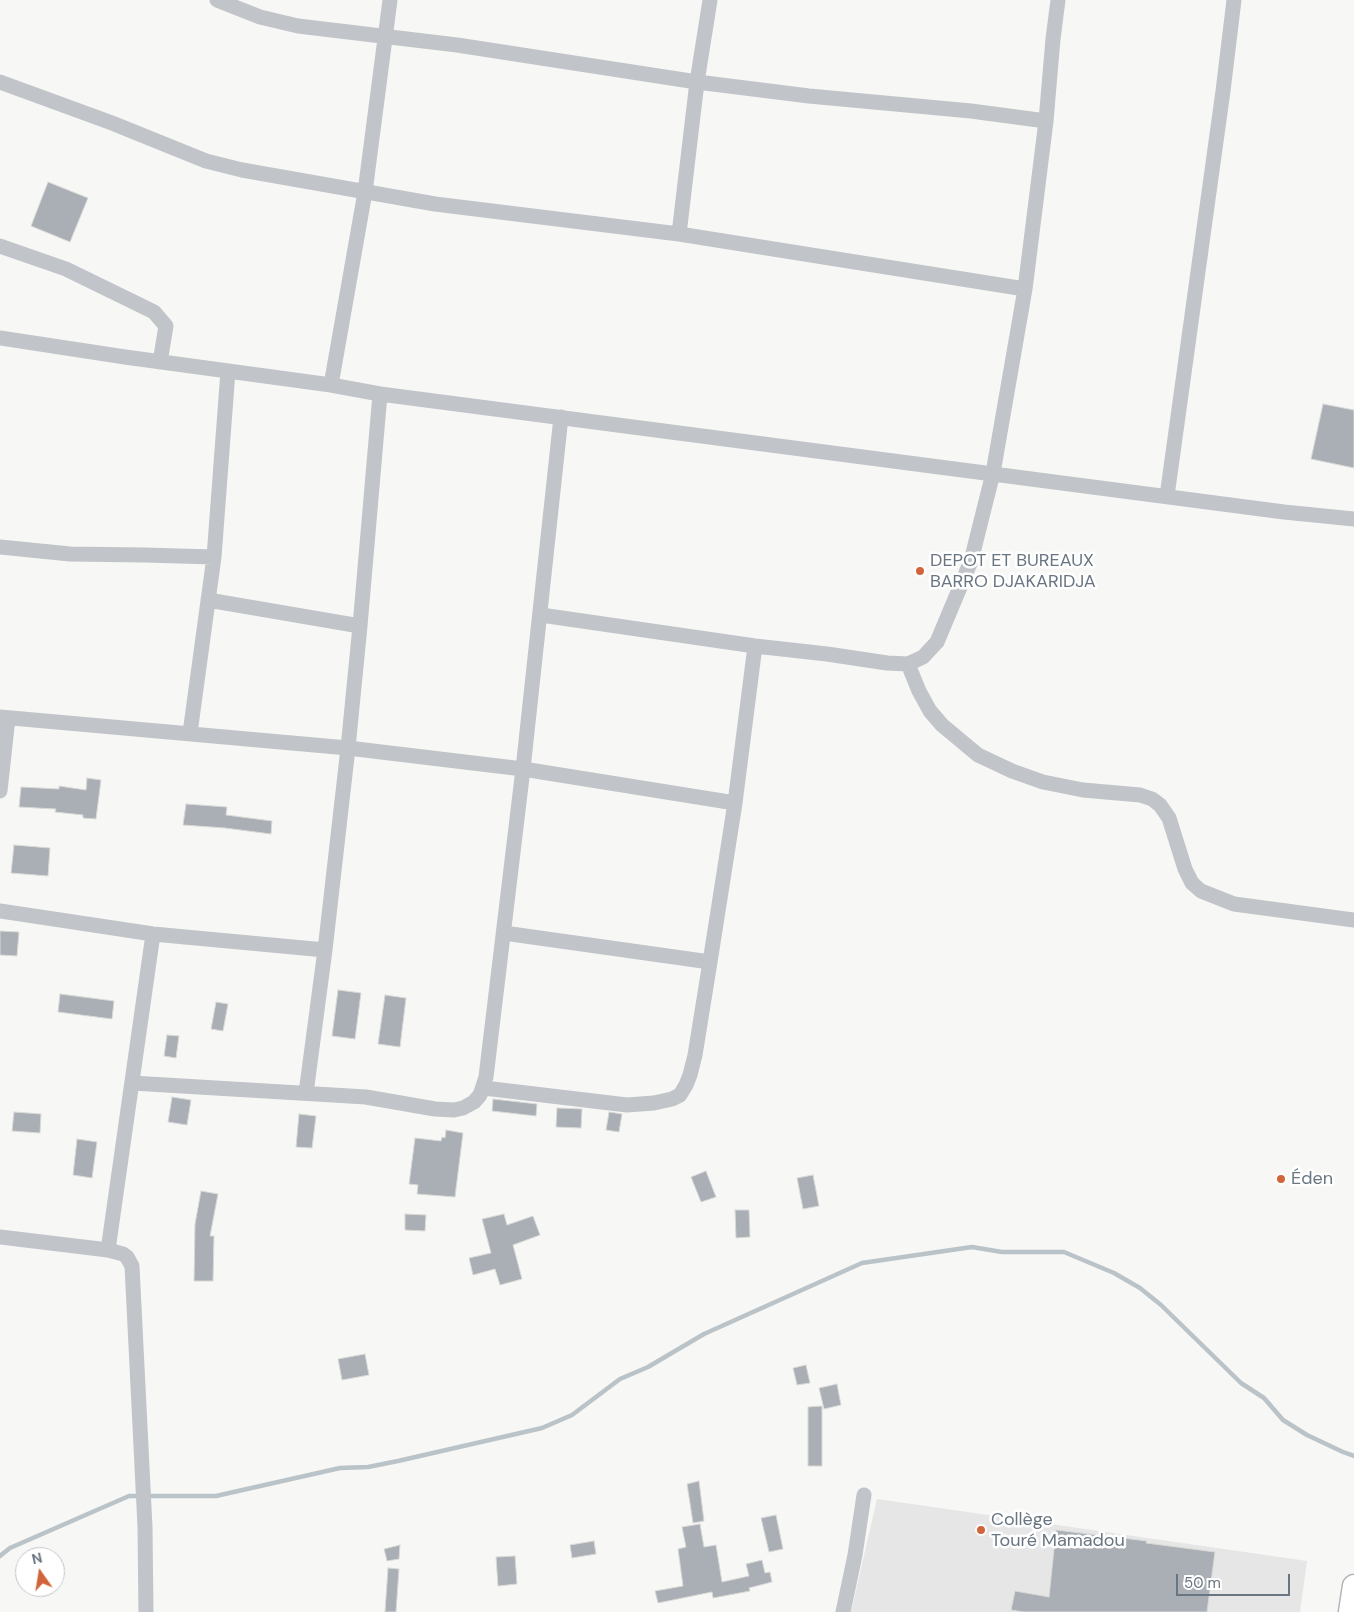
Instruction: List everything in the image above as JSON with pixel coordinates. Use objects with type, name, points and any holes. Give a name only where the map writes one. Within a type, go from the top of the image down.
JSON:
[{"type":"highway","points":[[1350,1612],[1354,1586]]},
{"type":"street","points":[[217,0],[260,17],[298,26],[457,45],[698,82],[809,96],[971,111],[1046,121]]},
{"type":"street","points":[[331,385],[365,192],[390,0]]},
{"type":"street","points":[[679,234],[710,0]]},
{"type":"street","points":[[541,615],[887,663],[908,664],[923,657],[937,642],[971,561],[993,473],[1024,289],[1046,121],[1058,0]]},
{"type":"street","points":[[1167,496],[1224,91],[1234,0]]},
{"type":"street","points":[[0,82],[112,123],[206,161],[271,176],[436,204],[679,234],[1024,289]]},
{"type":"street","points":[[0,246],[66,269],[154,312],[166,326],[160,362]]},
{"type":"street","points":[[0,338],[331,385],[380,394],[1284,512],[1354,519]]},
{"type":"street","points":[[190,733],[214,558],[228,371]]},
{"type":"street","points":[[306,1093],[325,950],[348,748],[380,394]]},
{"type":"street","points":[[132,1083],[366,1097],[435,1110],[463,1108],[474,1102],[484,1088],[488,1068],[541,615],[561,417]]},
{"type":"street","points":[[0,547],[70,554],[214,558]]},
{"type":"street","points":[[208,600],[360,626]]},
{"type":"street","points":[[484,1088],[627,1105],[654,1103],[680,1095],[690,1075],[710,962],[735,803],[755,646]]},
{"type":"street","points":[[908,664],[930,711],[942,725],[978,755],[1012,771],[1043,782],[1084,790],[1140,795],[1152,799],[1160,805],[1169,818],[1184,869],[1192,883],[1201,891],[1234,904],[1354,920]]},
{"type":"street","points":[[0,791],[4,718],[348,748],[523,770],[735,803]]},
{"type":"street","points":[[0,911],[153,934],[325,950]]},
{"type":"street","points":[[504,933],[710,962]]},
{"type":"street","points":[[108,1250],[153,934]]},
{"type":"street","points":[[0,1236],[108,1250],[123,1254],[132,1266],[145,1527],[146,1612]]},
{"type":"street","points":[[843,1612],[855,1555],[864,1494]]},
{"type":"shaded area","name":"Collège Touré Mamadou","points":[[877,1499],[1307,1561],[1300,1612],[851,1612]]},
{"type":"building","points":[[48,182],[88,198],[70,242],[31,226]]},
{"type":"building","points":[[1323,404],[1354,410],[1354,468],[1311,459]]},
{"type":"building","points":[[87,778],[101,780],[96,819],[83,818],[83,815],[55,812],[56,809],[19,807],[21,787],[59,789],[59,786],[86,790]]},
{"type":"building","points":[[186,804],[227,807],[226,815],[272,821],[271,834],[183,825]]},
{"type":"building","points":[[14,845],[50,848],[48,876],[11,873]]},
{"type":"building","points":[[0,931],[19,932],[17,956],[0,955]]},
{"type":"building","points":[[338,990],[361,993],[355,1039],[332,1036]]},
{"type":"building","points":[[60,994],[114,1001],[112,1019],[58,1012]]},
{"type":"building","points":[[385,995],[406,998],[400,1047],[378,1044]]},
{"type":"building","points":[[216,1002],[228,1004],[223,1031],[211,1029]]},
{"type":"building","points":[[167,1035],[179,1036],[176,1058],[164,1056]]},
{"type":"building","points":[[172,1097],[191,1100],[187,1125],[168,1122]]},
{"type":"building","points":[[493,1099],[537,1104],[536,1116],[492,1111]]},
{"type":"building","points":[[557,1108],[582,1109],[581,1128],[556,1127]]},
{"type":"building","points":[[14,1112],[41,1114],[40,1133],[12,1131]]},
{"type":"building","points":[[609,1112],[622,1114],[619,1132],[606,1130]]},
{"type":"building","points":[[299,1114],[316,1116],[312,1148],[296,1147]]},
{"type":"building","points":[[446,1130],[463,1133],[455,1197],[417,1194],[418,1185],[409,1184],[415,1138],[441,1141],[442,1137],[445,1138]]},
{"type":"building","points":[[77,1139],[97,1142],[92,1178],[73,1175]]},
{"type":"building","points":[[706,1171],[716,1197],[701,1202],[691,1177]]},
{"type":"building","points":[[813,1175],[819,1206],[803,1209],[797,1178]]},
{"type":"building","points":[[201,1191],[218,1194],[210,1236],[214,1236],[213,1281],[194,1281],[195,1224]]},
{"type":"building","points":[[735,1210],[749,1210],[750,1237],[736,1238]]},
{"type":"building","points":[[405,1214],[426,1215],[425,1231],[405,1230]]},
{"type":"building","points":[[504,1214],[507,1225],[533,1216],[540,1235],[513,1245],[522,1279],[500,1285],[495,1269],[473,1275],[469,1258],[491,1253],[482,1219]]},
{"type":"building","points":[[365,1354],[369,1375],[342,1380],[338,1359]]},
{"type":"building","points":[[806,1365],[810,1383],[797,1385],[793,1368]]},
{"type":"building","points":[[837,1384],[841,1405],[824,1409],[819,1388]]},
{"type":"building","points":[[822,1406],[822,1466],[808,1466],[808,1407]]},
{"type":"building","points":[[699,1481],[704,1521],[693,1523],[687,1484]]},
{"type":"building","points":[[776,1515],[783,1549],[769,1552],[761,1518]]},
{"type":"building","points":[[700,1524],[704,1547],[716,1545],[722,1582],[749,1576],[746,1564],[762,1560],[765,1573],[770,1572],[772,1582],[749,1588],[750,1591],[713,1598],[712,1592],[658,1603],[655,1591],[683,1586],[678,1549],[686,1547],[682,1527]]},
{"type":"building","points":[[1056,1530],[1147,1541],[1146,1543],[1215,1552],[1207,1612],[1024,1612],[1011,1610],[1015,1591],[1049,1597]]},
{"type":"building","points":[[594,1541],[596,1554],[572,1558],[570,1545]]},
{"type":"building","points":[[400,1545],[399,1559],[387,1561],[384,1549]]},
{"type":"building","points":[[515,1556],[517,1584],[498,1586],[496,1557]]},
{"type":"building","points":[[388,1568],[399,1569],[396,1612],[385,1612]]},
{"type":"waterway","points":[[0,1556],[10,1548],[129,1496],[216,1496],[340,1468],[368,1467],[398,1461],[542,1428],[572,1415],[620,1379],[648,1367],[704,1334],[862,1263],[972,1247],[1002,1252],[1064,1252],[1114,1273],[1140,1288],[1161,1305],[1241,1383],[1264,1398],[1283,1420],[1307,1435],[1354,1456]]},
{"type":"place","name":"DEPOT ET BUREAUX BARRO DJAKARIDJA","points":[[920,571]]},
{"type":"place","name":"Éden","points":[[1281,1179]]},
{"type":"place","name":"Collège Touré Mamadou","points":[[981,1530]]}]
